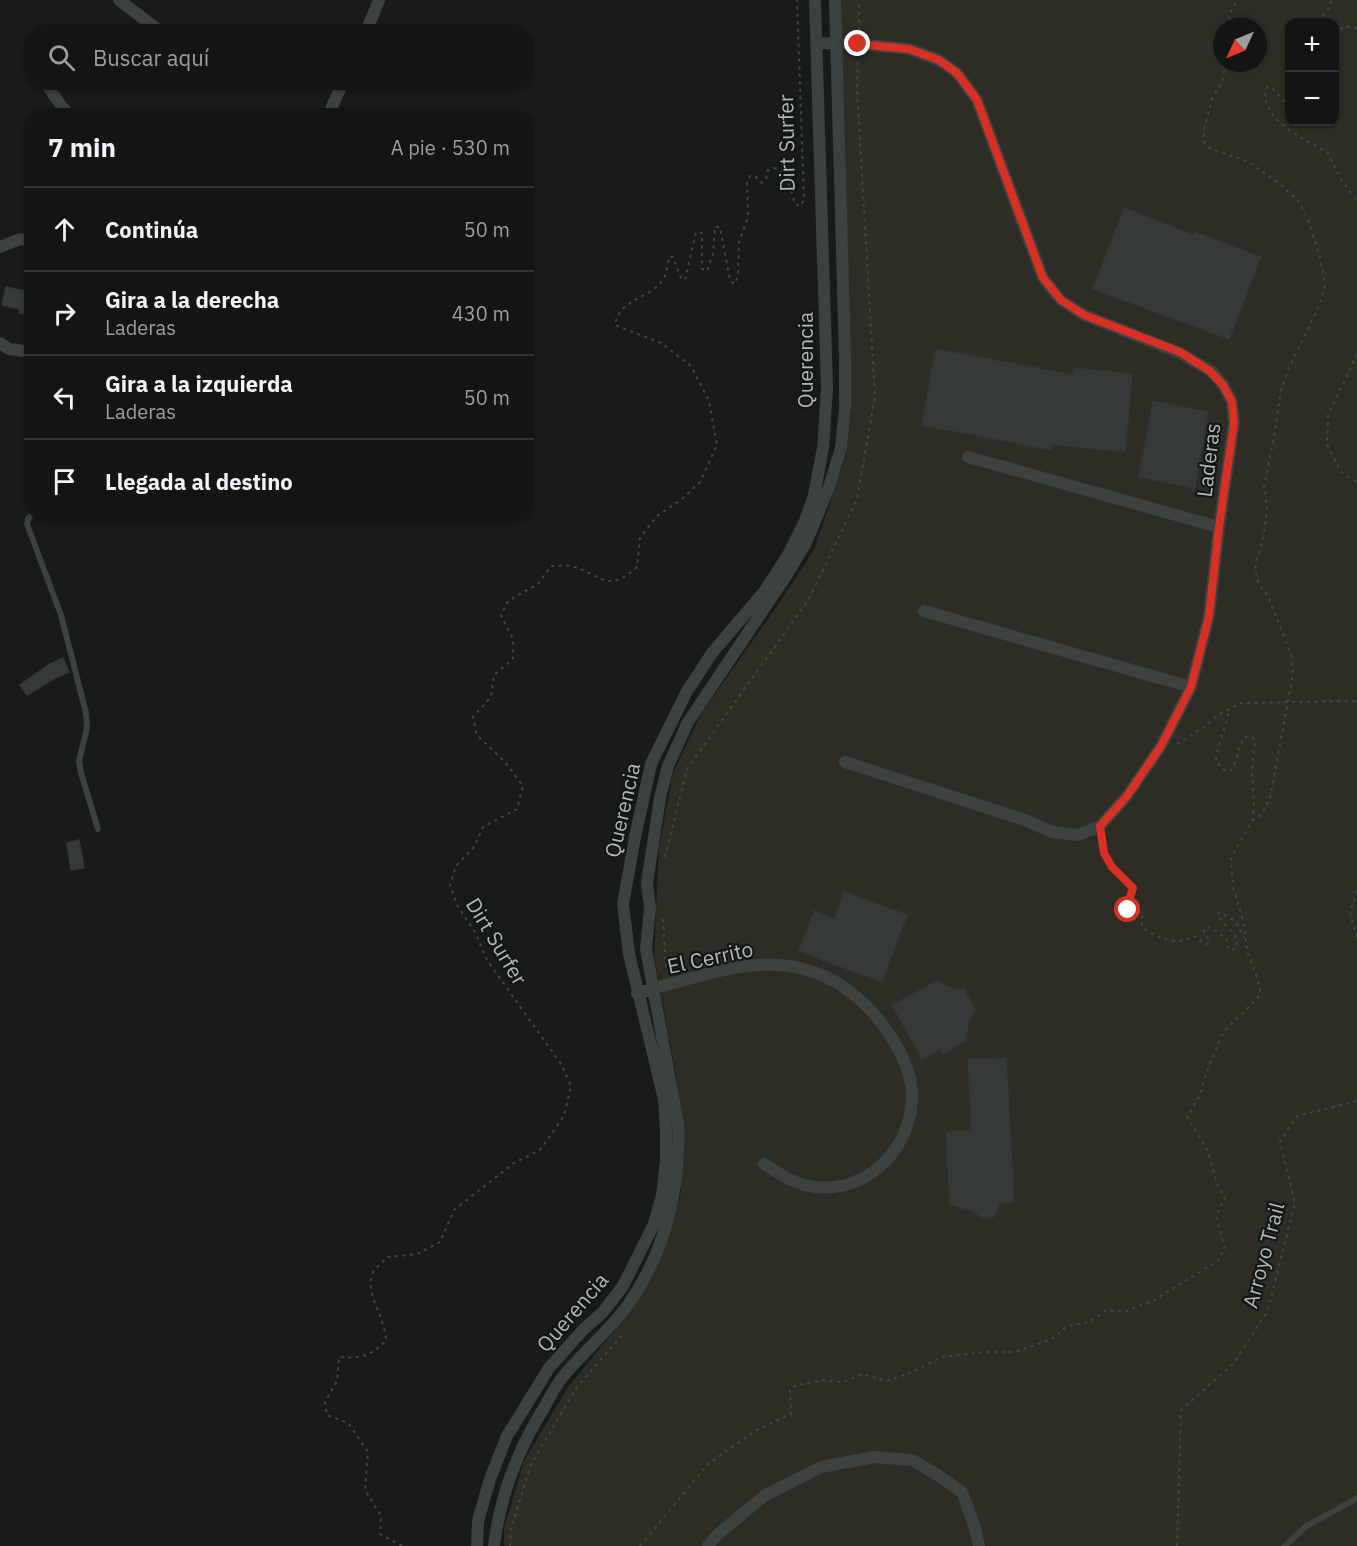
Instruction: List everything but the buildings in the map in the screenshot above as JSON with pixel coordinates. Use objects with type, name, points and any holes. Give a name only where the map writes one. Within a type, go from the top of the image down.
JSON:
[{"type":"street","points":[[119,0],[150,24]]},
{"type":"street","points":[[369,24],[379,0]]},
{"type":"street","name":"Querencia","points":[[477,1546],[478,1521],[490,1479],[507,1436],[549,1368],[582,1331],[603,1312],[623,1286],[654,1224],[662,1196],[666,1161],[664,1099],[637,993],[629,954],[623,904],[651,764],[686,693],[712,653],[764,592],[801,541],[814,495],[823,448],[827,387],[815,0]]},
{"type":"street","name":"Querencia","points":[[494,1546],[497,1520],[520,1450],[560,1380],[627,1305],[643,1282],[666,1226],[677,1178],[678,1124],[660,987],[646,949],[650,908],[647,883],[660,798],[668,766],[698,705],[784,579],[829,488],[841,448],[846,408],[835,0]]},
{"type":"street","name":"Laderas","points":[[816,43],[909,49],[939,60],[957,73],[977,100],[1043,278],[1061,300],[1084,315],[1180,352],[1210,371],[1223,385],[1232,402],[1234,423],[1209,616],[1191,687],[1161,746],[1127,796],[1100,826]]},
{"type":"street","points":[[50,90],[63,108]]},
{"type":"street","points":[[332,108],[339,90]]},
{"type":"street","points":[[0,248],[24,239]]},
{"type":"street","points":[[0,343],[9,349],[24,351]]},
{"type":"street","points":[[968,457],[1219,527]]},
{"type":"street","points":[[924,611],[1191,687]]},
{"type":"street","points":[[845,762],[1025,820],[1052,832],[1078,835],[1100,826]]},
{"type":"street","name":"El Cerrito","points":[[637,993],[736,968],[780,965],[816,973],[851,992],[871,1011],[897,1047],[910,1082],[912,1098],[907,1129],[900,1144],[877,1169],[863,1179],[847,1185],[824,1188],[803,1185],[764,1164]]},
{"type":"street","points":[[708,1546],[717,1535],[764,1496],[821,1467],[875,1457],[912,1460],[962,1492],[979,1546]]},
{"type":"lane","points":[[28,522],[29,531],[61,615],[86,713],[87,728],[79,761],[98,829]]},
{"type":"lane","points":[[1285,1546],[1305,1527],[1357,1498]]},
{"type":"path","name":"Dirt Surfer","points":[[402,1546],[380,1534],[381,1516],[364,1490],[368,1452],[348,1424],[327,1415],[325,1402],[337,1381],[339,1357],[354,1359],[374,1353],[386,1341],[386,1329],[370,1287],[372,1273],[388,1257],[417,1254],[440,1242],[454,1210],[514,1163],[540,1150],[564,1116],[571,1086],[561,1064],[487,960],[475,932],[457,904],[450,885],[456,866],[474,847],[483,827],[517,808],[523,786],[505,762],[477,735],[473,717],[491,697],[494,675],[513,658],[513,639],[501,615],[508,601],[538,584],[551,566],[570,566],[610,583],[626,578],[637,567],[640,538],[657,516],[682,499],[700,482],[713,454],[717,445],[709,401],[691,366],[661,343],[615,325],[617,315],[624,305],[654,289],[665,276],[669,257],[674,258],[681,278],[685,280],[696,232],[702,232],[702,268],[707,272],[713,254],[715,227],[720,227],[730,280],[734,284],[738,277],[739,242],[748,217],[747,182],[750,176],[756,177],[762,183],[766,179],[768,170],[774,168],[780,170],[795,204],[800,206],[804,200],[797,0]]},
{"type":"path","points":[[664,864],[687,769],[809,599],[857,499],[875,397],[857,90],[859,0]]},
{"type":"path","points":[[1230,18],[1232,8],[1239,0]]},
{"type":"path","points":[[1322,18],[1329,8],[1330,0]]},
{"type":"path","points":[[1339,30],[1346,26],[1357,28]]},
{"type":"path","points":[[1224,72],[1222,82],[1212,99],[1204,130],[1204,142],[1211,149],[1247,160],[1280,183],[1299,202],[1308,219],[1320,257],[1325,285],[1319,306],[1281,390],[1275,437],[1264,487],[1268,508],[1263,540],[1255,564],[1258,583],[1268,596],[1291,654],[1293,673],[1270,798],[1262,814],[1252,821]]},
{"type":"path","points":[[1290,72],[1289,100],[1286,103],[1277,92],[1267,87],[1266,104],[1275,118],[1290,131],[1328,153],[1339,176],[1357,202]]},
{"type":"path","points":[[1357,354],[1328,415],[1328,446],[1341,472],[1357,482]]},
{"type":"path","points":[[1161,746],[1177,744],[1229,709],[1241,704],[1357,701]]},
{"type":"path","points":[[640,1546],[708,1464],[755,1431],[791,1414],[790,1389],[797,1385],[823,1380],[843,1382],[861,1374],[886,1381],[942,1358],[986,1352],[1015,1352],[1052,1339],[1067,1326],[1089,1322],[1107,1310],[1124,1312],[1154,1300],[1218,1261],[1225,1249],[1216,1216],[1225,1198],[1217,1184],[1208,1151],[1187,1117],[1199,1097],[1209,1065],[1224,1031],[1258,998],[1260,990],[1248,954],[1243,920],[1233,886],[1231,860],[1252,821],[1254,802],[1252,771],[1255,740],[1251,736],[1245,737],[1231,771],[1224,770],[1216,762],[1217,747],[1228,720],[1229,709]]},
{"type":"path","points":[[1100,826],[1104,853],[1112,867],[1133,888],[1128,910],[1142,913],[1142,927],[1156,938],[1186,941],[1194,936],[1206,945],[1209,940],[1204,932],[1206,927],[1226,938],[1232,951],[1237,946],[1235,935],[1219,918],[1219,912],[1235,921],[1246,940]]},
{"type":"path","points":[[1357,891],[1350,912],[1357,940]]},
{"type":"path","points":[[660,987],[663,919]]},
{"type":"path","name":"Arroyo Trail","points":[[1177,1546],[1181,1410],[1234,1363],[1268,1310],[1295,1203],[1280,1142],[1297,1116],[1357,1101]]},
{"type":"path","points":[[510,1546],[512,1529],[531,1464],[577,1387],[627,1329]]},
{"type":"shaded area","points":[[838,0],[1357,0],[1357,1546],[504,1546],[504,1528],[524,1461],[568,1387],[631,1311],[668,1231],[680,1197],[684,1148],[676,1076],[654,956],[659,847],[673,773],[701,714],[814,550],[846,455],[851,412]]},
{"type":"route","points":[[858,44],[909,49],[939,60],[957,73],[977,100],[1043,278],[1061,300],[1084,315],[1180,352],[1210,371],[1223,385],[1232,402],[1234,423],[1209,616],[1191,687],[1161,746],[1127,796],[1100,826],[1104,853],[1112,867],[1133,888],[1128,910]]}]
